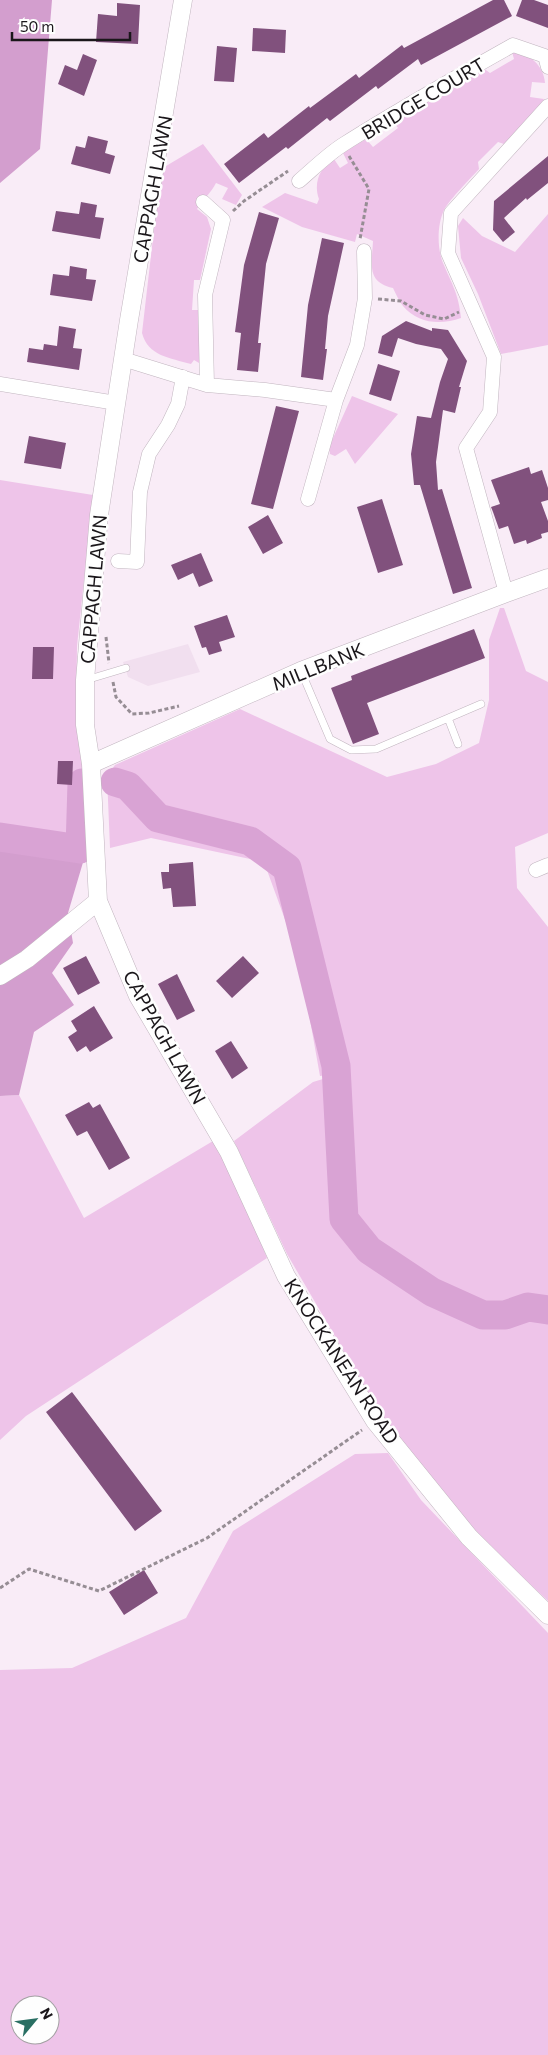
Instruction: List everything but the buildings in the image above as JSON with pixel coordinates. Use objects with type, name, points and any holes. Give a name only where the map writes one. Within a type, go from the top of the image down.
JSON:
[{"type":"street","name":"CAPPAGH LAWN","points":[[183,0],[123,358],[99,515],[85,680],[85,725],[92,764],[98,901],[138,996],[229,1152]]},
{"type":"street","name":"BRIDGE COURT","points":[[299,180],[343,145],[388,115],[513,45],[545,56],[548,67]]},
{"type":"street","points":[[506,592],[466,448],[490,412],[494,357],[448,254],[451,213],[548,106]]},
{"type":"street","points":[[203,202],[223,220],[205,295],[207,385]]},
{"type":"street","points":[[308,499],[336,400],[357,346],[365,298],[364,251]]},
{"type":"street","points":[[123,358],[207,385],[265,390],[336,400]]},
{"type":"street","points":[[118,561],[137,562],[140,492],[149,454],[168,425],[178,404],[183,377]]},
{"type":"street","points":[[0,384],[116,403]]},
{"type":"street","name":"MILLBANK","points":[[92,764],[301,671],[506,592],[548,578]]},
{"type":"street","points":[[0,976],[28,959],[98,901]]},
{"type":"street","name":"KNOCKANEAN ROAD","points":[[229,1152],[286,1276],[375,1421],[469,1537],[548,1615]]},
{"type":"lane","points":[[85,680],[126,668]]},
{"type":"lane","points":[[301,671],[330,739],[351,750],[376,749],[481,704]]},
{"type":"lane","points":[[448,718],[458,744]]},
{"type":"path","points":[[365,298],[401,301],[425,314],[444,319],[472,307]]},
{"type":"path","points":[[0,1588],[29,1569],[99,1591],[207,1538],[375,1421]]},
{"type":"shaded area","points":[[0,0],[52,0],[40,149],[0,183]]},
{"type":"shaded area","points":[[512,52],[530,57],[539,66],[545,83],[532,82],[530,97],[544,99],[504,144],[498,142],[478,162],[479,169],[444,210],[439,229],[440,250],[443,263],[457,296],[461,318],[438,322],[423,320],[409,312],[393,288],[384,285],[375,277],[372,264],[373,241],[357,234],[355,242],[302,227],[262,207],[285,193],[317,204],[319,199],[317,181],[329,162],[334,159],[340,168],[348,163],[343,153],[366,139],[373,147],[398,128],[392,120],[483,68],[490,73],[514,59]]},
{"type":"shaded area","points":[[203,144],[242,195],[236,205],[222,199],[228,188],[216,183],[197,209],[207,217],[211,229],[200,280],[194,280],[192,310],[198,310],[202,350],[199,363],[194,360],[191,364],[161,355],[149,347],[142,333],[161,169]]},
{"type":"shaded area","points":[[548,214],[548,345],[501,354],[478,294],[461,258],[458,226],[463,218],[482,236],[515,252]]},
{"type":"shaded area","points":[[352,396],[398,414],[355,464],[346,449],[335,456],[330,454],[329,447]]},
{"type":"shaded area","points":[[0,480],[93,495],[77,646],[76,718],[89,788],[84,859],[0,848]]},
{"type":"shaded area","points":[[500,608],[504,608],[526,671],[548,682],[548,833],[515,847],[517,888],[548,927],[548,1601],[471,1529],[382,1417],[287,1254],[234,1141],[313,1082],[343,1073],[320,1076],[299,958],[264,862],[151,838],[110,848],[107,776],[115,765],[240,709],[387,777],[436,764],[479,743],[489,700],[489,640]]},
{"type":"shaded area","points":[[188,644],[200,672],[148,686],[128,677],[123,662]]},
{"type":"shaded area","points":[[0,848],[84,859],[68,913],[73,943],[52,973],[74,1005],[34,1032],[19,1095],[0,1096]]},
{"type":"shaded area","points":[[19,1095],[84,1218],[213,1141],[245,1203],[267,1258],[26,1416],[0,1440],[0,1096]]},
{"type":"shaded area","points":[[388,1453],[421,1500],[548,1633],[548,2055],[0,2055],[0,1670],[72,1668],[186,1618],[233,1531],[355,1454]]},
{"type":"waterway","points":[[115,782],[128,786],[158,818],[250,841],[287,868],[336,1066],[344,1219],[369,1250],[432,1292],[483,1315],[505,1315],[528,1307],[548,1310]]},
{"type":"waterway","points":[[0,837],[80,849],[82,783]]}]
